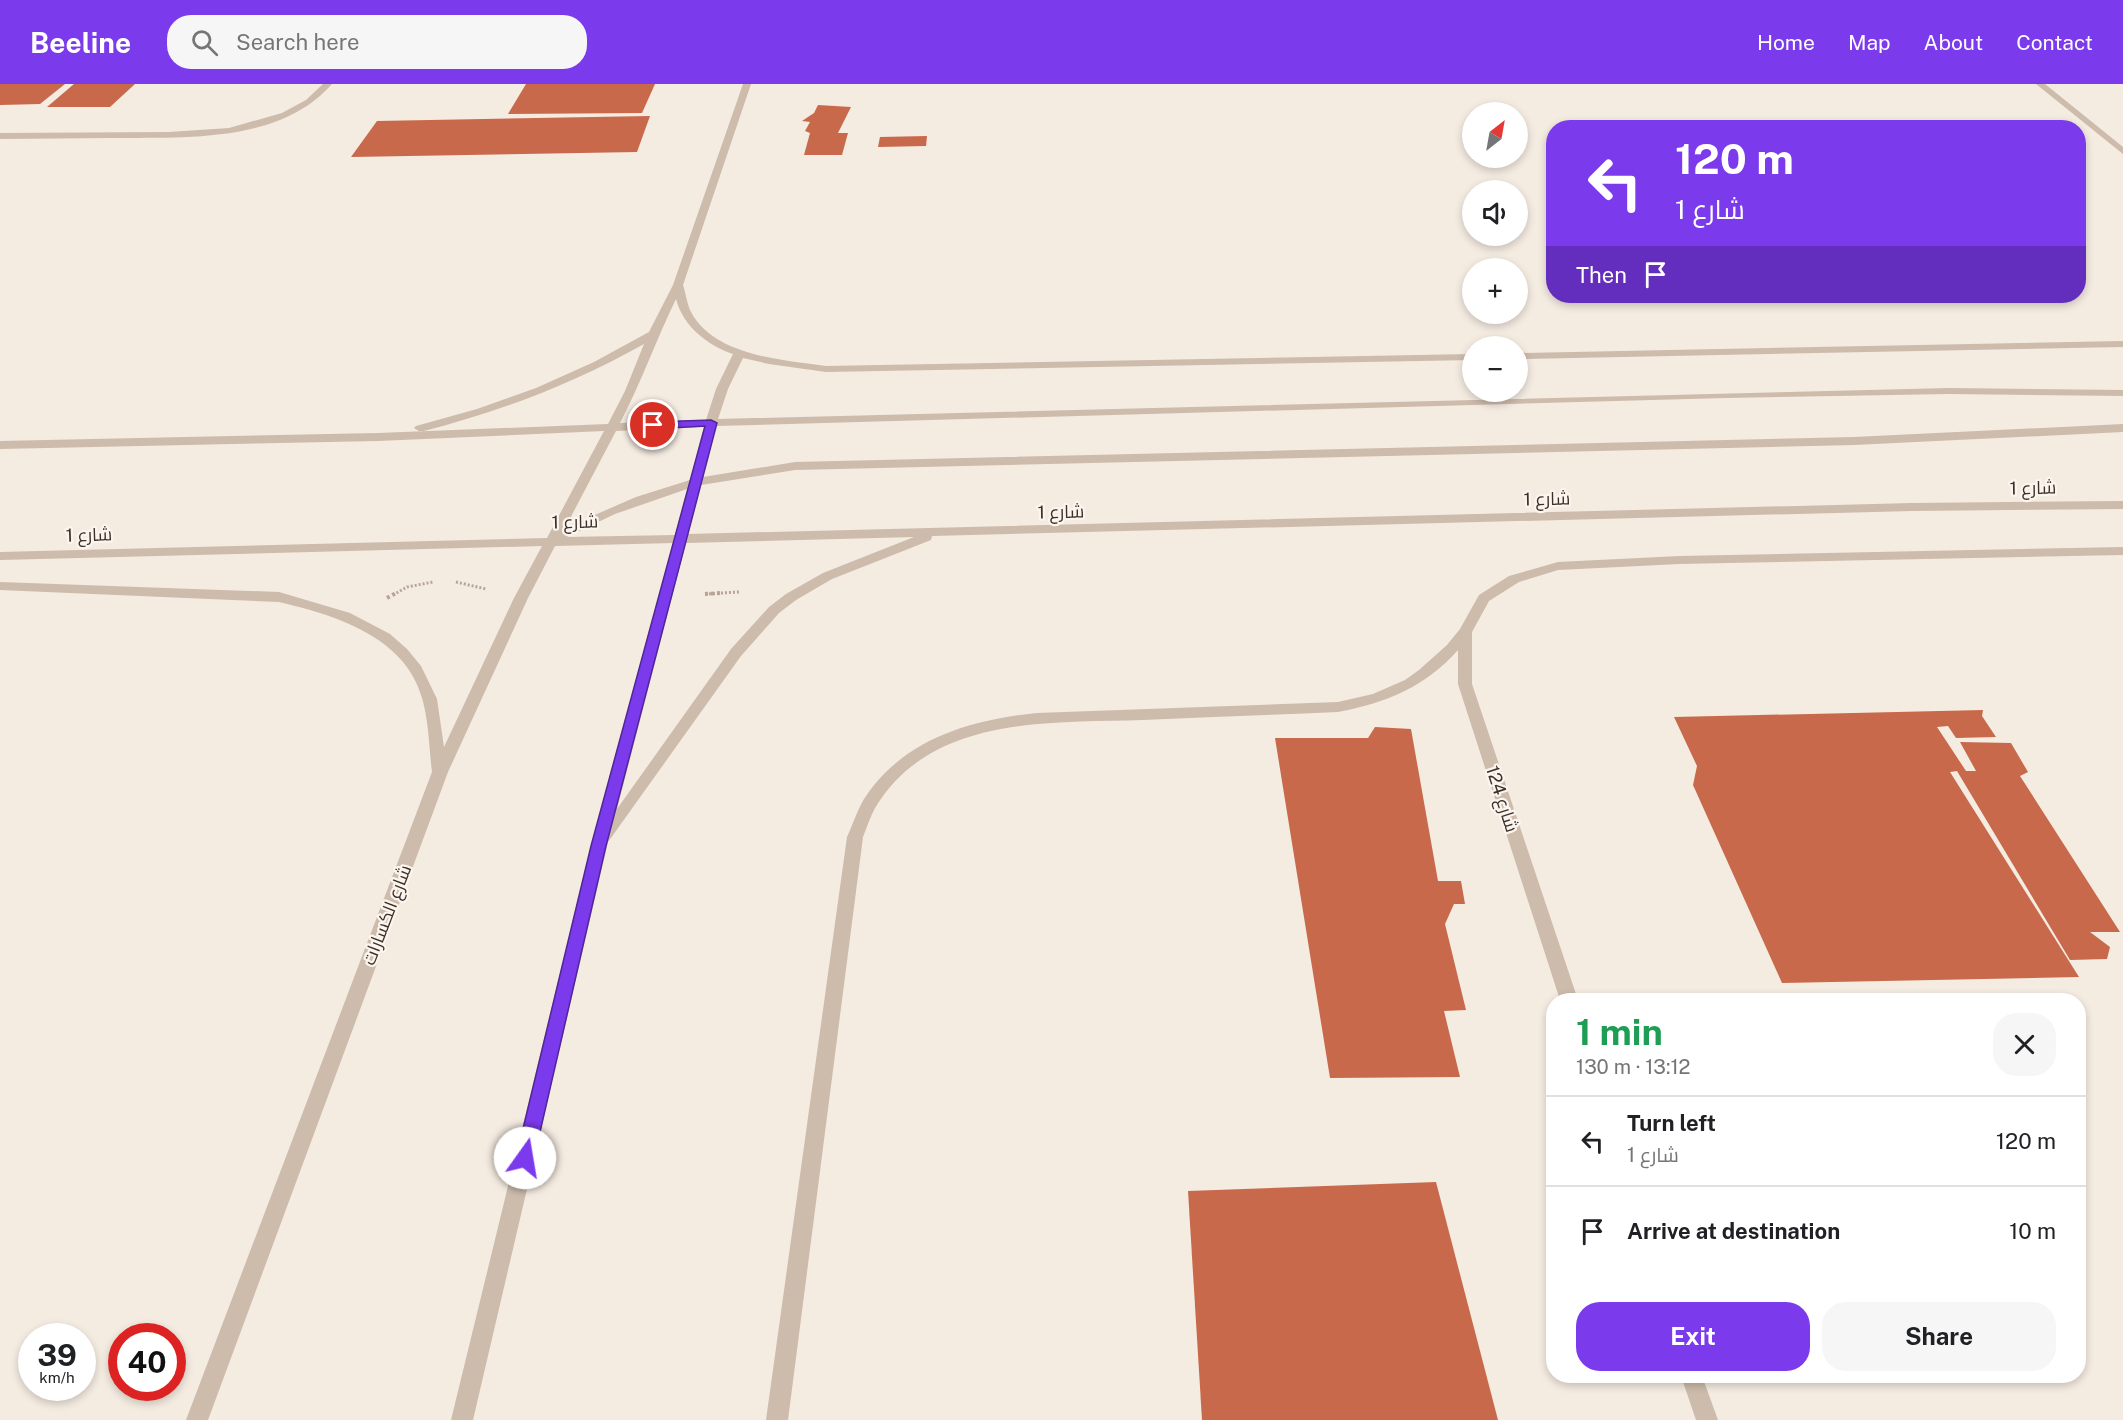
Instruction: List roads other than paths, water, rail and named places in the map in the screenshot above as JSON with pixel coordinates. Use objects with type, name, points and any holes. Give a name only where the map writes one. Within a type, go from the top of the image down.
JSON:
[{"type":"street","points":[[0,136],[184,135],[221,132],[262,122],[297,109],[317,98],[328,84]]},
{"type":"street","points":[[614,427],[653,334],[678,285],[747,84]]},
{"type":"street","points":[[2040,84],[2085,120]]},
{"type":"street","points":[[2086,121],[2123,150]]},
{"type":"street","points":[[678,285],[686,314],[699,330],[723,346],[783,364],[826,369],[1462,357]]},
{"type":"street","points":[[378,437],[442,423],[560,384],[610,360],[653,334]]},
{"type":"street","points":[[1528,356],[2123,344]]},
{"type":"street","points":[[462,1420],[599,846],[711,423],[722,390],[740,352]]},
{"type":"street","points":[[0,445],[378,437],[711,423],[1737,395],[1949,391],[2123,393]]},
{"type":"street","name":"شارع الكسارات","points":[[197,1420],[440,772],[521,598],[614,427]]},
{"type":"street","points":[[551,540],[581,523],[618,507],[728,475],[795,466],[1854,441],[2123,428]]},
{"type":"street","name":"شارع 1","points":[[0,555],[1912,507],[2123,504]]},
{"type":"street","points":[[599,846],[719,677],[749,637],[774,610],[809,586],[857,562],[937,533]]},
{"type":"street","name":"شارع 124","points":[[1567,993],[1465,684],[1465,632],[1484,598],[1514,579],[1558,566],[1679,560],[2123,551]]},
{"type":"street","points":[[0,586],[279,597],[324,607],[368,625],[404,653],[428,691],[440,772]]},
{"type":"street","points":[[777,1420],[855,837],[870,804],[893,775],[923,751],[958,733],[996,722],[1037,717],[1338,707],[1366,702],[1391,695],[1423,677],[1448,656],[1465,632]]},
{"type":"street","points":[[1694,1383],[1707,1420]]}]
